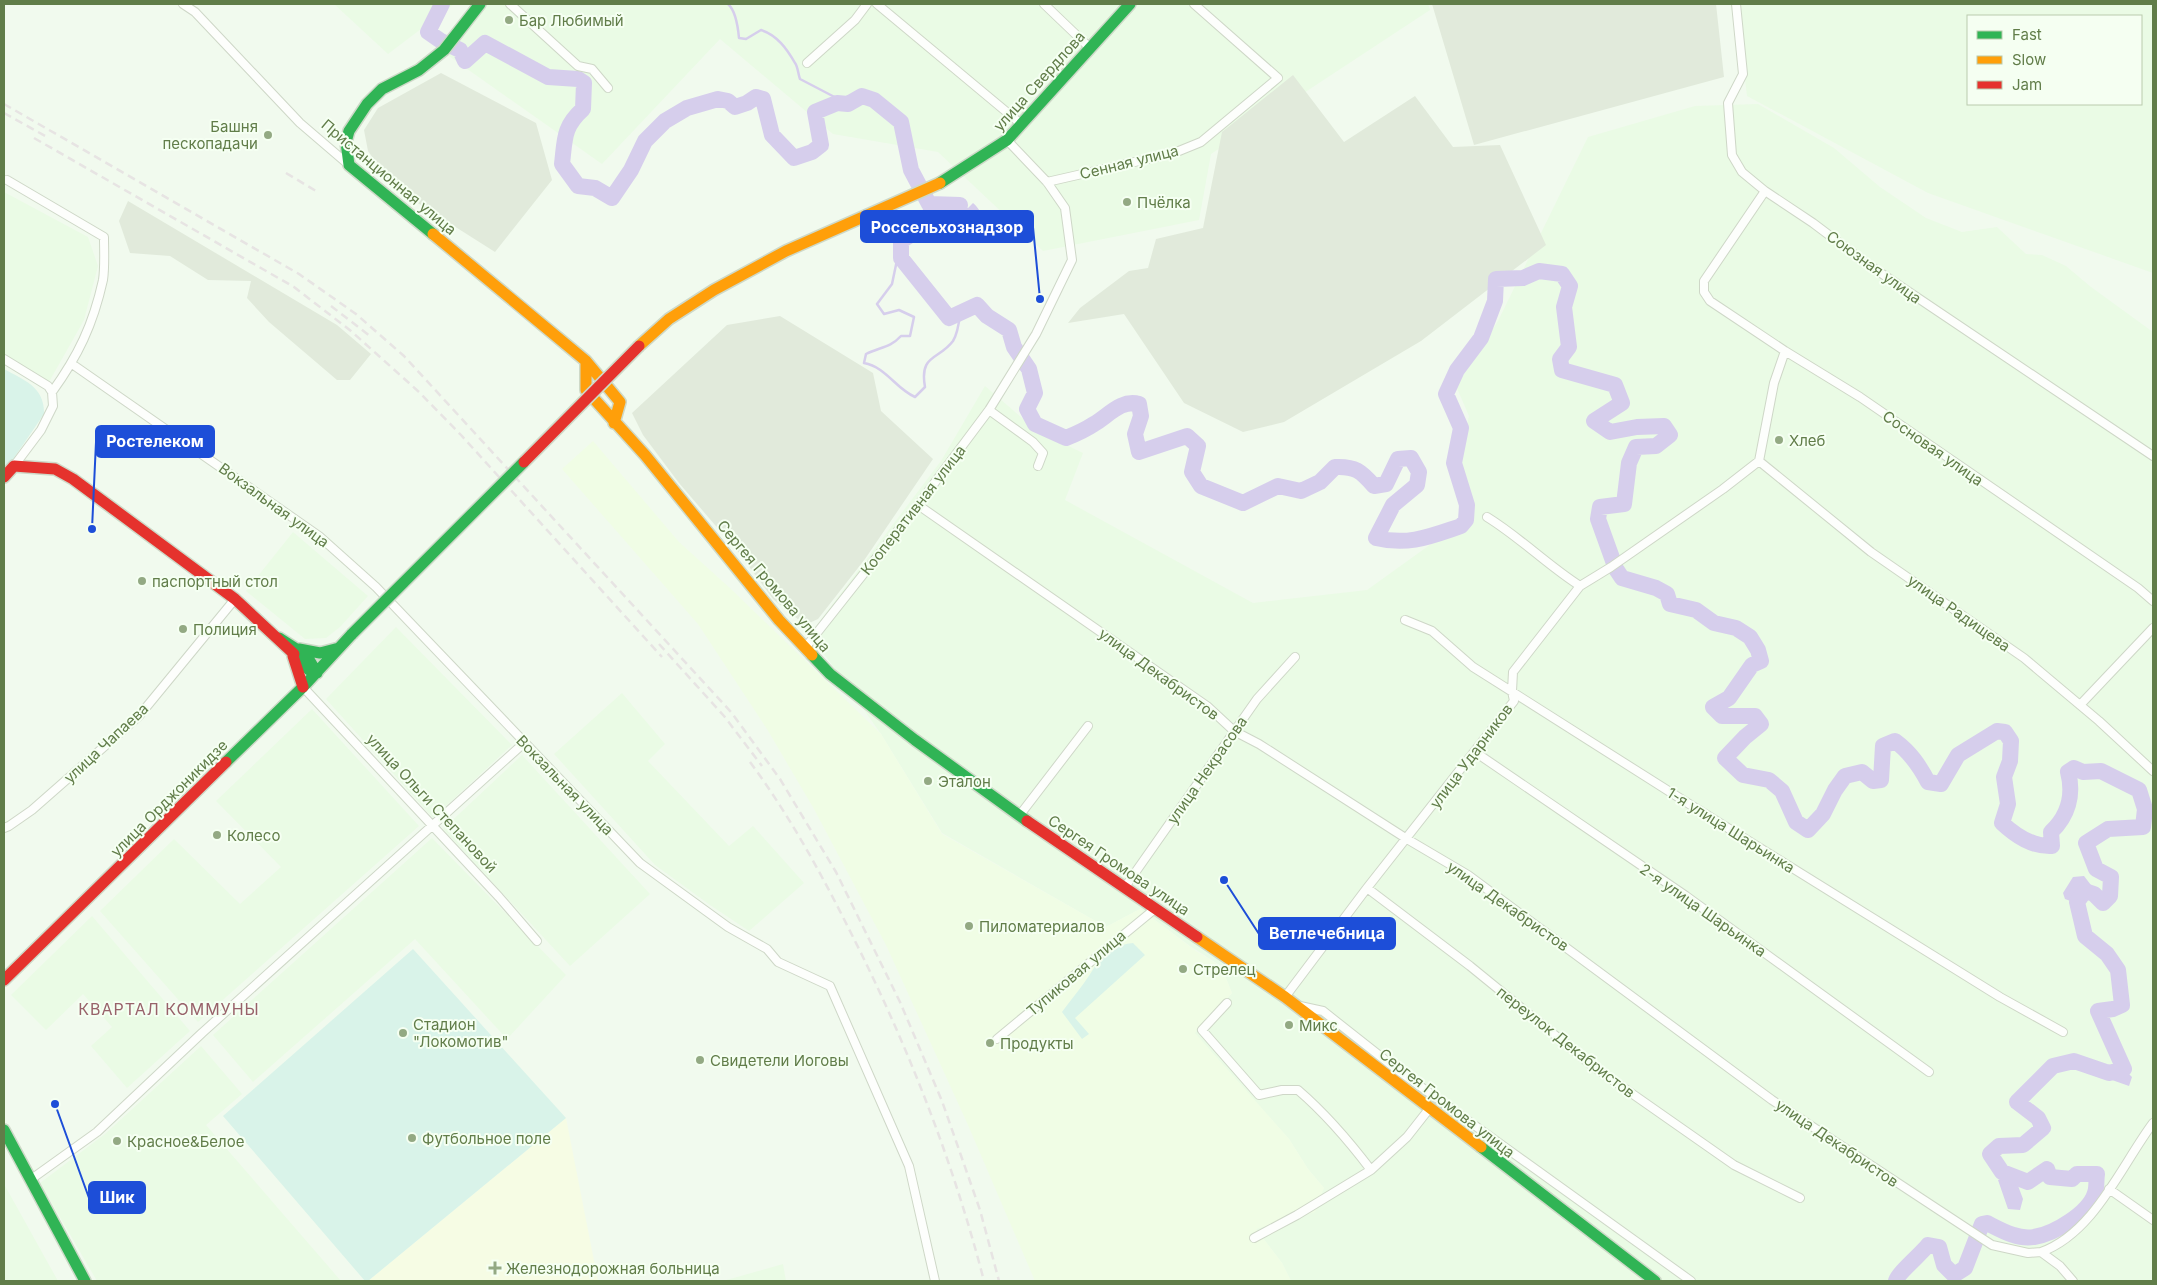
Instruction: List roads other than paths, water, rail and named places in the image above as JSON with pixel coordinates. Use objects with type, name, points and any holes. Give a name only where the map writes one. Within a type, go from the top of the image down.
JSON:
[{"type":"street","name":"Пристанционная улица","points":[[183,4],[195,12],[300,123],[586,361],[620,402],[614,423]]},
{"type":"street","points":[[349,165],[346,142],[355,120],[382,89],[419,70],[447,46],[480,4]]},
{"type":"street","points":[[510,4],[578,66],[592,70],[608,88]]},
{"type":"street","points":[[807,63],[855,20],[867,4]]},
{"type":"street","points":[[877,4],[1021,124]]},
{"type":"street","points":[[1044,4],[1090,48]]},
{"type":"street","name":"улица Свердлова","points":[[639,346],[669,319],[714,290],[786,251],[938,185],[1007,140],[1130,4]]},
{"type":"street","name":"Сенная улица","points":[[1048,182],[1174,153],[1201,142],[1278,78],[1194,4]]},
{"type":"street","name":"Союзная улица","points":[[1736,4],[1744,74],[1728,103],[1732,155],[1742,172],[1765,191],[1921,301],[2153,456]]},
{"type":"street","points":[[1007,140],[1048,182]]},
{"type":"street","points":[[334,151],[346,142]]},
{"type":"street","points":[[7,180],[104,238],[103,279],[86,337],[72,364],[52,392]]},
{"type":"street","name":"Кооперативная улица","points":[[805,648],[918,505],[989,410],[1026,352],[1072,260],[1065,208],[1048,182]]},
{"type":"street","name":"Сосновая улица","points":[[1765,191],[1704,281],[1704,292],[1710,301],[1785,351],[1860,397],[2138,588],[2153,601]]},
{"type":"street","name":"улица Орджоникидзе","points":[[4,980],[303,688],[352,634],[639,346]]},
{"type":"street","points":[[1759,461],[1774,383],[1785,351]]},
{"type":"street","points":[[4,359],[48,386],[52,392],[53,406],[41,430],[4,477]]},
{"type":"street","name":"Сергея Громова улица","points":[[586,361],[586,390],[645,455],[779,620],[830,674],[915,740],[1019,816],[1290,1001],[1654,1281]]},
{"type":"street","name":"Вокзальная улица","points":[[72,364],[320,536],[376,587],[640,863],[728,927],[767,949],[778,962],[830,986],[909,1166],[935,1281]]},
{"type":"street","points":[[989,410],[1033,442],[1043,453],[1038,466]]},
{"type":"street","name":"улица Ударников","points":[[1290,1001],[1367,888],[1514,702],[1512,691],[1513,672],[1580,586],[1611,567],[1723,489],[1759,461]]},
{"type":"street","name":"улица Радищева","points":[[1759,461],[1871,552],[2024,658],[2080,705],[2153,771]]},
{"type":"street","points":[[14,466],[55,469],[73,479],[235,599],[295,651],[309,670],[317,673]]},
{"type":"street","name":"улица Декабристов","points":[[918,505],[1207,706],[1234,731],[1259,744],[1406,839],[1468,875],[1772,1100],[1886,1176],[1992,1245],[2028,1253],[2040,1252]]},
{"type":"street","points":[[1487,517],[1514,533],[1560,573],[1580,586]]},
{"type":"street","name":"улица Чапаева","points":[[4,828],[32,810],[139,716],[235,599]]},
{"type":"street","name":"1-я улица Шарьинка","points":[[1405,620],[1432,631],[1473,667],[1772,856],[2000,996],[2063,1032]]},
{"type":"street","points":[[2080,705],[2153,628]]},
{"type":"street","points":[[295,651],[320,653],[339,648]]},
{"type":"street","points":[[295,651],[303,688]]},
{"type":"street","name":"улица Некрасова","points":[[1125,887],[1257,699],[1295,657]]},
{"type":"street","name":"улица Ольги Степановой","points":[[303,688],[537,940]]},
{"type":"street","points":[[1019,816],[1088,726]]},
{"type":"street","points":[[30,1180],[96,1132],[202,1033],[524,743]]},
{"type":"street","name":"2-я улица Шарьинка","points":[[1475,752],[1686,896],[1929,1072]]},
{"type":"street","name":"переулок Декабристов","points":[[1367,888],[1470,966],[1594,1067],[1734,1165],[1800,1198]]},
{"type":"street","name":"Тупиковая улица","points":[[997,1039],[1156,908]]},
{"type":"street","points":[[1290,1001],[1323,1011],[1399,1070],[1691,1281]]},
{"type":"street","points":[[1228,1003],[1202,1030],[1259,1095],[1282,1090],[1298,1090],[1328,1119],[1371,1170]]},
{"type":"street","points":[[1254,1238],[1297,1215],[1371,1170],[1407,1137],[1429,1109]]},
{"type":"street","points":[[2040,1252],[2050,1249],[2071,1233],[2096,1209],[2153,1123]]},
{"type":"street","points":[[4,1130],[83,1280]]},
{"type":"street","points":[[2110,1189],[2153,1220]]},
{"type":"street","points":[[2040,1252],[2060,1266],[2073,1281]]},
{"type":"waterway","points":[[442,4],[428,32],[460,50],[465,61],[485,43],[548,77],[578,79],[584,83],[583,109],[568,128],[562,164],[578,186],[595,188],[612,198],[631,170],[645,141],[665,121],[687,108],[718,99],[728,101],[735,107],[747,103],[756,97],[763,99],[772,135],[794,158],[812,152],[821,145],[815,112],[837,103],[848,104],[862,96],[874,100],[901,122],[911,170],[929,204],[960,205],[952,217],[932,211],[914,233],[901,241],[901,258],[949,318],[977,305],[987,316],[1009,330],[1014,347],[1029,369],[1035,393],[1027,409],[1035,424],[1066,438],[1087,428],[1121,406],[1132,403],[1139,404],[1141,416],[1135,434],[1139,452],[1187,436],[1198,446],[1192,472],[1201,486],[1243,503],[1278,486],[1301,491],[1320,482],[1335,467],[1353,469],[1374,486],[1386,484],[1398,459],[1411,458],[1419,472],[1417,485],[1393,505],[1376,538],[1399,541],[1420,539],[1461,526],[1466,520],[1467,505],[1454,463],[1461,428],[1446,394],[1457,370],[1481,338],[1495,301],[1496,279],[1523,278],[1539,271],[1562,274],[1570,286],[1564,307],[1569,347],[1560,359],[1562,370],[1615,385],[1622,403],[1594,421],[1610,432],[1637,427],[1664,426],[1670,435],[1656,446],[1636,447],[1629,463],[1624,504],[1600,507],[1598,519],[1616,569],[1622,578],[1656,588],[1667,594],[1670,604],[1696,610],[1714,623],[1736,628],[1750,637],[1758,650],[1761,661],[1752,665],[1729,698],[1713,707],[1722,716],[1755,716],[1761,724],[1745,737],[1725,758],[1743,775],[1769,780],[1782,791],[1796,822],[1808,830],[1823,814],[1835,790],[1845,776],[1862,772],[1873,781],[1881,780],[1883,746],[1895,741],[1914,759],[1928,782],[1941,784],[1958,755],[1997,731],[2005,732],[2011,741],[2010,761],[2004,777],[2008,804],[2002,823],[2025,840],[2045,846],[2052,846],[2051,832],[2062,819],[2068,805],[2070,797],[2068,772],[2074,768],[2083,772],[2101,771],[2139,790],[2145,809],[2143,827],[2108,829],[2086,843],[2096,869],[2111,877],[2110,896],[2103,903],[2094,894],[2085,891],[2077,902],[2085,936],[2107,954],[2118,970],[2122,1005],[2113,1009],[2098,1011],[2124,1069],[2109,1073],[2074,1061],[2053,1066],[2017,1102],[2038,1118],[2043,1128],[2023,1145],[1999,1146],[1990,1154],[2002,1172],[2028,1182],[2047,1169],[2050,1177],[2072,1179],[2077,1174],[2097,1174],[2096,1191],[2086,1208],[2078,1215],[2061,1227],[2042,1235],[2028,1238],[2016,1236],[1987,1223],[1982,1224],[1965,1268],[1954,1275],[1944,1265],[1939,1247],[1928,1245],[1896,1281]]},
{"type":"waterway","points":[[728,4],[735,15],[739,38],[746,39],[761,30],[772,35],[781,43],[792,58],[797,66],[800,79],[848,104]]},
{"type":"waterway","points":[[901,241],[892,284],[877,304],[884,314],[899,310],[914,317],[910,336],[901,336],[889,345],[866,354],[864,363],[879,369],[902,389],[915,397],[925,387],[924,376],[928,363],[948,347],[955,338],[960,314]]},
{"type":"railway","points":[[4,104],[299,274],[356,314],[404,356],[731,712],[780,779],[836,872],[900,1002],[942,1101],[980,1210],[999,1281]]},
{"type":"railway","points":[[4,113],[47,137]]},
{"type":"railway","points":[[34,138],[294,287],[351,331],[419,392],[461,435],[662,657]]},
{"type":"railway","points":[[286,173],[316,191]]},
{"type":"railway","points":[[331,306],[370,336]]},
{"type":"railway","points":[[659,644],[724,716],[762,766]]},
{"type":"railway","points":[[750,762],[779,803],[817,868],[852,935],[892,1019],[943,1148],[972,1236],[984,1281]]},
{"type":"place","name":"Бар Любимый","points":[[509,20]]},
{"type":"place","name":"Башня пескопадачи","points":[[268,135]]},
{"type":"place","name":"Пчёлка","points":[[1127,202]]},
{"type":"place","name":"Россельхознадзор","points":[[1040,299]]},
{"type":"place","name":"Хлеб","points":[[1779,440]]},
{"type":"place","name":"Ростелеком","points":[[92,529]]},
{"type":"place","name":"паспортный стол","points":[[142,581]]},
{"type":"place","name":"Полиция","points":[[183,629]]},
{"type":"place","name":"Эталон","points":[[928,781]]},
{"type":"place","name":"Колесо","points":[[217,835]]},
{"type":"place","name":"Ветлечебница","points":[[1224,880]]},
{"type":"place","name":"Пиломатериалов","points":[[969,926]]},
{"type":"place","name":"Стрелец","points":[[1183,969]]},
{"type":"place","name":"Микс","points":[[1289,1025]]},
{"type":"place","name":"Стадион \"Локомотив\"","points":[[403,1033]]},
{"type":"place","name":"Продукты","points":[[990,1043]]},
{"type":"place","name":"Свидетели Иоговы","points":[[700,1060]]},
{"type":"place","name":"Шик","points":[[55,1104]]},
{"type":"place","name":"Футбольное поле","points":[[412,1138]]},
{"type":"place","name":"Красное&Белое","points":[[117,1141]]},
{"type":"place","name":"Железнодорожная больница","points":[[495,1268]]},
{"type":"district","name":"КВАРТАЛ КОММУНЫ","points":[[169,1009]]}]
